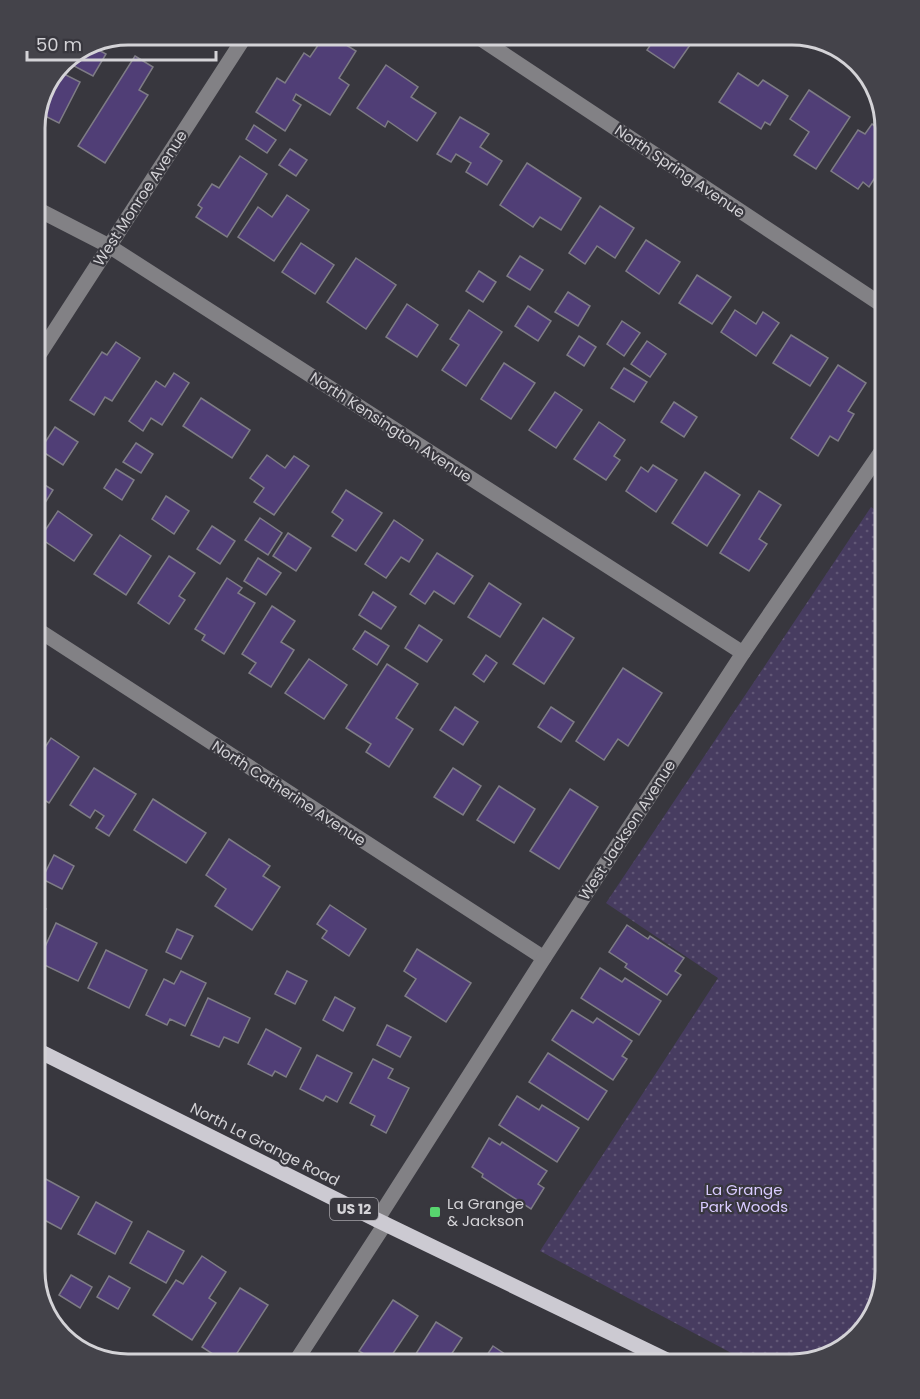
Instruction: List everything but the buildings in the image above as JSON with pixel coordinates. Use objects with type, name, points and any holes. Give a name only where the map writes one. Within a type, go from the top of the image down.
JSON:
[{"type":"main road","name":"North La Grange Road","points":[[45,1054],[381,1222],[654,1354]]},
{"type":"street","name":"West Monroe Avenue","points":[[45,345],[239,45]]},
{"type":"street","name":"North Spring Avenue","points":[[490,45],[875,300]]},
{"type":"street","name":"North Kensington Avenue","points":[[45,213],[109,246],[743,653]]},
{"type":"street","name":"West Jackson Avenue","points":[[300,1354],[544,958],[743,653],[875,461]]},
{"type":"street","name":"North Catherine Avenue","points":[[45,634],[544,958]]},
{"type":"green space","name":"La Grange Park Woods","points":[[871,507],[875,510],[875,1271],[872,1292],[864,1312],[851,1330],[834,1343],[803,1353],[733,1354],[540,1251],[718,978],[606,903]]},
{"type":"place","name":"La Grange & Jackson","points":[[435,1212]]}]
